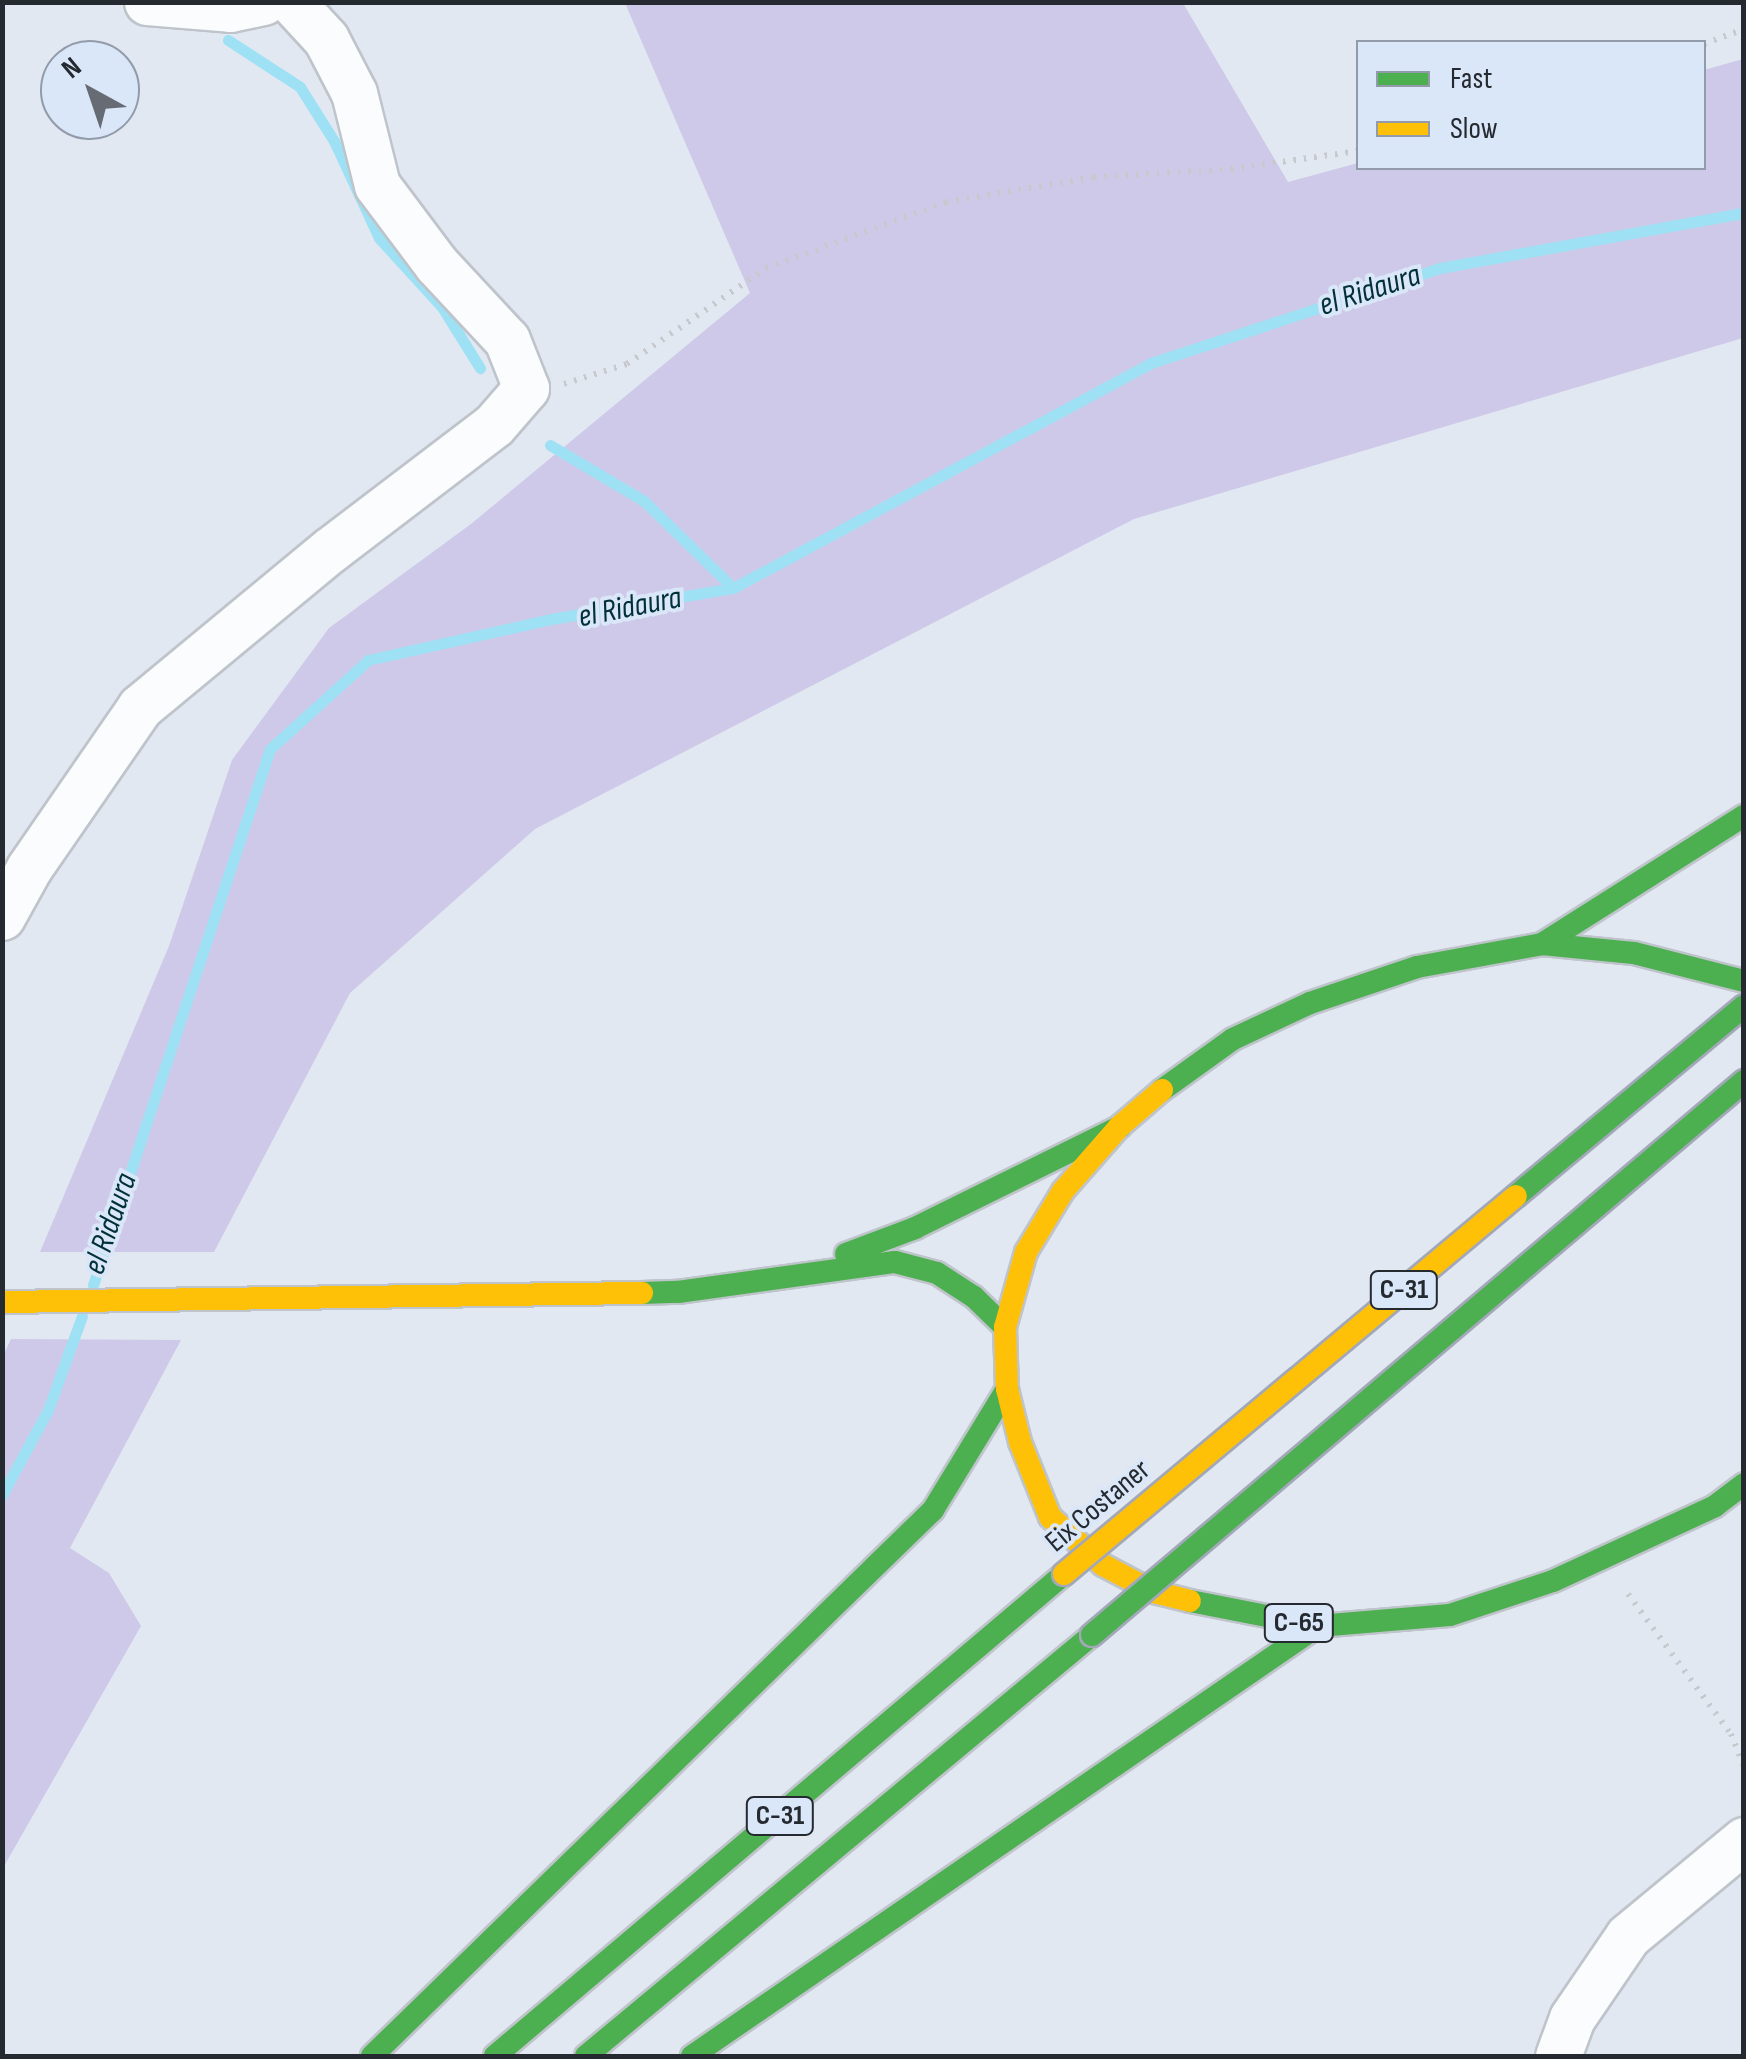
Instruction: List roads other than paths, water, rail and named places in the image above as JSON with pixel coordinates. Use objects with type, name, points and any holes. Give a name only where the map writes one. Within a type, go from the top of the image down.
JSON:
[{"type":"main road","points":[[1542,944],[1744,816]]},
{"type":"main road","name":"C-65","points":[[1744,980],[1634,953],[1542,944],[1416,967],[1310,1003],[1233,1039],[1184,1070],[1119,1127],[1063,1191],[1026,1252],[1005,1327],[1007,1389],[1020,1442],[1050,1518],[1103,1564],[1154,1592],[1243,1615],[1318,1626],[1450,1615],[1553,1582],[1715,1506],[1744,1484]]},
{"type":"main road","name":"Eix Costaner","points":[[495,2056],[1744,1006]]},
{"type":"main road","name":"C-31","points":[[586,2056],[1092,1635],[1744,1082]]},
{"type":"main road","points":[[791,1275],[915,1228],[1119,1127]]},
{"type":"main road","points":[[2,1302],[678,1292],[895,1262],[938,1273],[974,1297],[1005,1327]]},
{"type":"main road","points":[[372,2056],[932,1510],[1007,1389]]},
{"type":"main road","name":"C-65","points":[[692,2056],[1318,1626]]},
{"type":"street","points":[[147,2],[230,10],[262,2]]},
{"type":"street","points":[[2,918],[29,868],[140,707],[330,550],[494,425],[526,388],[507,340],[437,264],[377,185],[354,93],[326,39],[292,2]]},
{"type":"street","points":[[1558,2056],[1572,2018],[1628,1936],[1744,1840]]},
{"type":"waterway","points":[[228,40],[300,87],[334,141],[379,238],[442,307],[480,368]]},
{"type":"waterway","name":"el Ridaura","points":[[93,1285],[270,749],[368,660],[551,619],[733,588],[1151,363],[1440,268],[1744,213]]},
{"type":"waterway","points":[[550,445],[644,501],[733,588]]},
{"type":"waterway","name":"el Ridaura","points":[[2,1495],[48,1410],[82,1316]]}]
